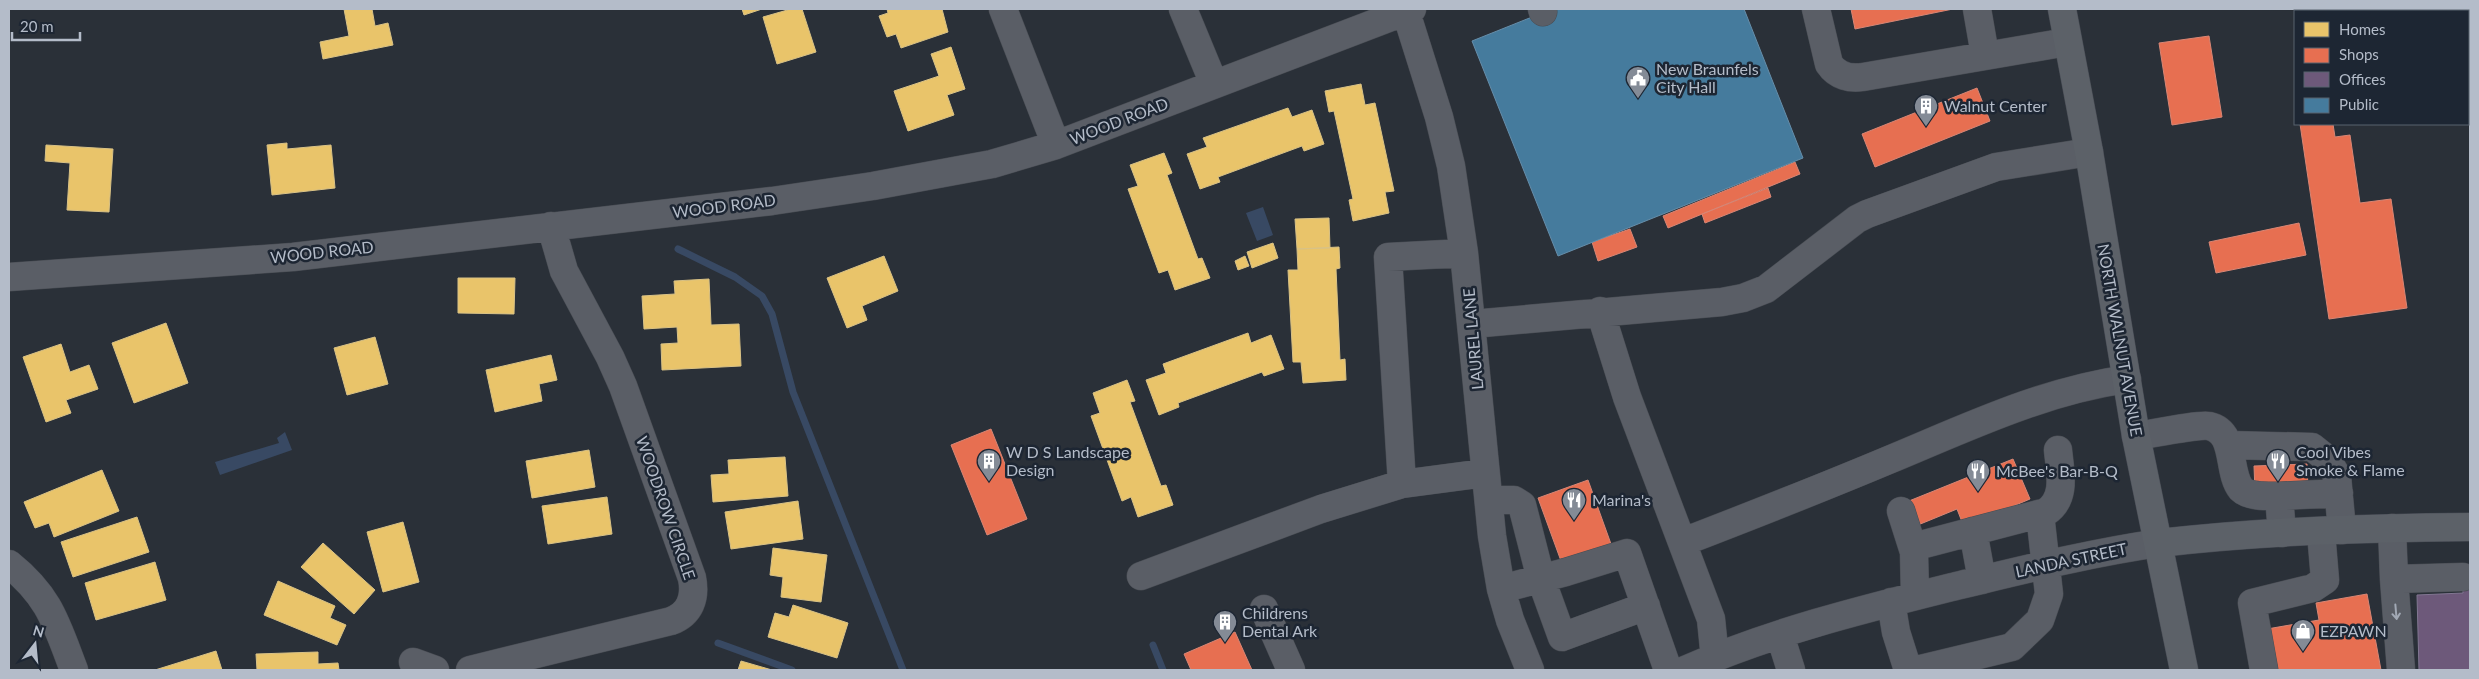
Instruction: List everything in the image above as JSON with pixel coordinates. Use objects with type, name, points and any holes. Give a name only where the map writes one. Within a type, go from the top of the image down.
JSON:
[{"type":"main road","name":"NORTH WALNUT AVENUE","points":[[2062,9],[2089,152],[2136,436],[2184,670]]},
{"type":"main road","name":"LANDA STREET","points":[[2159,542],[2212,536],[2392,528],[2470,527]]},
{"type":"street","points":[[1003,9],[1056,145]]},
{"type":"street","points":[[1183,9],[1214,84]]},
{"type":"street","points":[[1816,9],[1829,64],[1832,70],[1848,77],[1863,77],[2067,42]]},
{"type":"street","points":[[1977,9],[1985,55]]},
{"type":"street","name":"WOOD ROAD","points":[[9,276],[293,256],[772,201],[873,186],[992,164],[1056,145],[1408,10]]},
{"type":"street","name":"LAUREL LANE","points":[[1408,10],[1452,166],[1472,324],[1492,536],[1501,589],[1516,638],[1530,670]]},
{"type":"street","points":[[1472,324],[1600,311],[1722,302],[1743,298],[1766,289],[1781,279],[1805,258],[1867,214],[1996,167],[2089,152]]},
{"type":"street","name":"WOODROW CIRCLE","points":[[470,670],[670,621],[685,612],[694,596],[692,578],[623,386],[610,357],[564,271],[551,226]]},
{"type":"street","points":[[1402,484],[1388,257],[1464,253]]},
{"type":"street","points":[[1600,311],[1627,397],[1711,619],[1690,668]]},
{"type":"street","points":[[1683,542],[1813,492],[2006,410],[2087,384],[2127,379]]},
{"type":"street","points":[[2136,436],[2210,426],[2221,434],[2229,446],[2232,469],[2242,489],[2252,494],[2279,496],[2339,492]]},
{"type":"street","points":[[2229,446],[2312,447],[2327,458],[2337,476],[2339,492],[2325,580],[2313,588],[2252,603],[2264,670]]},
{"type":"street","points":[[1913,547],[2040,514],[2054,507],[2062,487],[2058,450]]},
{"type":"street","points":[[1141,576],[1312,512],[1402,484],[1485,473]]},
{"type":"street","points":[[2279,496],[2282,533]]},
{"type":"street","points":[[1490,500],[1514,500],[1522,505],[1541,578],[1562,637],[1646,606]]},
{"type":"street","points":[[1901,511],[1913,547],[1896,632],[1908,670]]},
{"type":"street","points":[[1916,670],[2012,647],[2040,620],[2049,594],[2040,514]]},
{"type":"street","points":[[2392,528],[2401,670]]},
{"type":"street","points":[[1973,531],[1982,580]]},
{"type":"street","name":"LANDA STREET","points":[[1690,668],[1744,660],[1780,635],[1903,599],[2098,551],[2159,542]]},
{"type":"street","points":[[1501,589],[1627,553],[1646,606],[1690,668]]},
{"type":"street","points":[[9,564],[37,591],[52,612],[74,670]]},
{"type":"street","points":[[2394,579],[2462,577]]},
{"type":"street","points":[[1264,609],[1291,670]]},
{"type":"street","points":[[1780,635],[1791,670]]},
{"type":"water","points":[[1263,207],[1273,235],[1257,241],[1246,213]]},
{"type":"water","points":[[285,432],[292,450],[220,475],[215,462],[279,443],[277,438]]},
{"type":"building: Homes","points":[[344,9],[372,9],[375,26],[388,23],[393,45],[323,59],[320,42],[349,36]]},
{"type":"building: Homes","points":[[742,9],[762,9],[744,15]]},
{"type":"building: Homes","points":[[791,9],[802,9],[816,52],[777,64],[763,17]]},
{"type":"building: Homes","points":[[887,9],[942,9],[948,32],[901,48],[896,34],[887,37],[879,16],[888,13]]},
{"type":"building: Homes","points":[[951,47],[965,89],[947,95],[954,115],[908,131],[894,91],[939,76],[931,54]]},
{"type":"building: Homes","points":[[1361,84],[1365,105],[1375,103],[1394,191],[1385,192],[1389,213],[1353,221],[1349,200],[1353,199],[1334,111],[1329,112],[1325,91]]},
{"type":"building: Homes","points":[[1288,108],[1292,117],[1312,110],[1324,144],[1304,151],[1302,146],[1218,177],[1220,182],[1200,189],[1187,154],[1207,147],[1203,138]]},
{"type":"building: Homes","points":[[287,143],[287,149],[331,145],[335,188],[272,195],[267,145]]},
{"type":"building: Homes","points":[[46,145],[113,149],[109,212],[67,210],[70,163],[45,161]]},
{"type":"building: Homes","points":[[1164,153],[1172,173],[1167,175],[1198,259],[1202,258],[1210,278],[1175,290],[1168,270],[1159,273],[1128,189],[1138,186],[1130,165]]},
{"type":"building: Homes","points":[[1329,218],[1330,248],[1297,249],[1295,219]]},
{"type":"building: Homes","points":[[1273,243],[1278,258],[1252,268],[1247,252]]},
{"type":"building: Homes","points":[[1339,247],[1340,268],[1336,269],[1340,360],[1345,359],[1346,380],[1303,383],[1301,362],[1293,362],[1288,270],[1298,270],[1297,249]]},
{"type":"building: Homes","points":[[884,256],[898,291],[862,306],[867,320],[847,328],[827,278]]},
{"type":"building: Homes","points":[[1245,256],[1249,266],[1238,270],[1235,261]]},
{"type":"building: Homes","points":[[458,278],[515,278],[514,314],[458,313]]},
{"type":"building: Homes","points":[[709,279],[711,325],[739,324],[741,366],[662,370],[661,344],[678,343],[677,327],[644,329],[642,296],[675,294],[674,281]]},
{"type":"building: Homes","points":[[166,323],[188,383],[134,403],[112,343]]},
{"type":"building: Homes","points":[[1248,333],[1251,343],[1271,335],[1284,369],[1264,376],[1262,372],[1178,403],[1179,407],[1159,415],[1146,380],[1166,373],[1163,364]]},
{"type":"building: Homes","points":[[375,337],[388,384],[347,395],[334,348]]},
{"type":"building: Homes","points":[[61,344],[70,372],[89,365],[98,389],[66,400],[71,413],[46,422],[23,357]]},
{"type":"building: Homes","points":[[551,355],[557,380],[539,384],[542,401],[495,412],[486,370]]},
{"type":"building: Homes","points":[[1127,380],[1135,401],[1130,402],[1161,486],[1166,485],[1173,505],[1138,517],[1131,497],[1122,501],[1091,416],[1100,413],[1093,393]]},
{"type":"building: Homes","points":[[589,450],[595,487],[532,498],[526,461]]},
{"type":"building: Homes","points":[[785,457],[788,496],[713,502],[711,475],[729,474],[728,460]]},
{"type":"building: Homes","points":[[102,470],[119,511],[54,537],[49,523],[35,528],[24,502]]},
{"type":"building: Homes","points":[[607,497],[612,534],[548,544],[542,506]]},
{"type":"building: Homes","points":[[798,501],[803,539],[731,549],[725,512]]},
{"type":"building: Homes","points":[[137,517],[149,552],[73,577],[61,542]]},
{"type":"building: Homes","points":[[403,522],[419,582],[383,592],[367,532]]},
{"type":"building: Homes","points":[[323,543],[375,590],[354,614],[301,567]]},
{"type":"building: Homes","points":[[773,548],[827,555],[821,602],[781,597],[783,577],[770,575]]},
{"type":"building: Homes","points":[[155,562],[166,600],[96,620],[85,583]]},
{"type":"building: Homes","points":[[278,581],[335,606],[330,618],[346,625],[337,645],[264,615]]},
{"type":"building: Homes","points":[[793,605],[848,623],[837,658],[768,637],[775,613],[789,617]]},
{"type":"building: Homes","points":[[216,651],[222,670],[155,670]]},
{"type":"building: Homes","points":[[318,652],[318,664],[338,663],[339,670],[257,670],[256,654]]},
{"type":"building: Homes","points":[[741,661],[772,670],[738,670]]},
{"type":"building: Shops","points":[[1851,9],[1953,9],[1855,29]]},
{"type":"building: Shops","points":[[2209,36],[2222,117],[2172,125],[2159,43]]},
{"type":"building: Shops","name":"Walnut Center","points":[[1977,88],[1990,121],[1875,167],[1862,134]]},
{"type":"building: Shops","points":[[2300,125],[2333,125],[2335,137],[2350,135],[2360,203],[2391,199],[2407,308],[2329,319]]},
{"type":"building: Shops","points":[[1795,162],[1800,174],[1668,228],[1663,216]]},
{"type":"building: Shops","points":[[1768,188],[1771,197],[1705,223],[1702,214]]},
{"type":"building: Shops","points":[[2299,223],[2306,255],[2216,273],[2209,242]]},
{"type":"building: Shops","points":[[1630,229],[1637,247],[1598,261],[1592,242]]},
{"type":"building: Shops","name":"W D S Landscape Design","points":[[991,429],[1027,519],[987,535],[951,445]]},
{"type":"building: Shops","name":"McBee's Bar-B-Q","points":[[2013,459],[2030,499],[1964,527],[1957,509],[1913,527],[1904,503]]},
{"type":"building: Shops","points":[[2307,464],[2308,489],[2255,491],[2254,466]]},
{"type":"building: Shops","name":"Marina's","points":[[1588,480],[1611,544],[1561,561],[1538,498]]},
{"type":"building: Shops","points":[[2367,594],[2381,670],[2275,670],[2267,629],[2319,620],[2316,603]]},
{"type":"building: Shops","name":"Childrens Dental Ark","points":[[1235,632],[1252,670],[1191,670],[1184,654]]},
{"type":"building: Offices","points":[[2462,572],[2470,572],[2470,670],[2419,670],[2417,595],[2463,593]]},
{"type":"building: Public","name":"New Braunfels City Hall","points":[[1552,9],[1744,9],[1803,158],[1558,256],[1472,41]]},
{"type":"waterway","points":[[678,249],[735,277],[762,296],[772,314],[793,392],[903,670]]},
{"type":"waterway","points":[[718,643],[792,670]]},
{"type":"waterway","points":[[1153,645],[1163,670]]},
{"type":"place","name":"New Braunfels City Hall","points":[[1638,99]]},
{"type":"place","name":"Walnut Center","points":[[1926,127]]},
{"type":"place","name":"W D S Landscape Design","points":[[989,482]]},
{"type":"place","name":"Cool Vibes Smoke & Flame","points":[[2278,482]]},
{"type":"place","name":"McBee's Bar-B-Q","points":[[1978,492]]},
{"type":"place","name":"Marina's","points":[[1574,521]]},
{"type":"place","name":"Childrens Dental Ark","points":[[1225,643]]},
{"type":"place","name":"EZPAWN","points":[[2303,652]]}]
